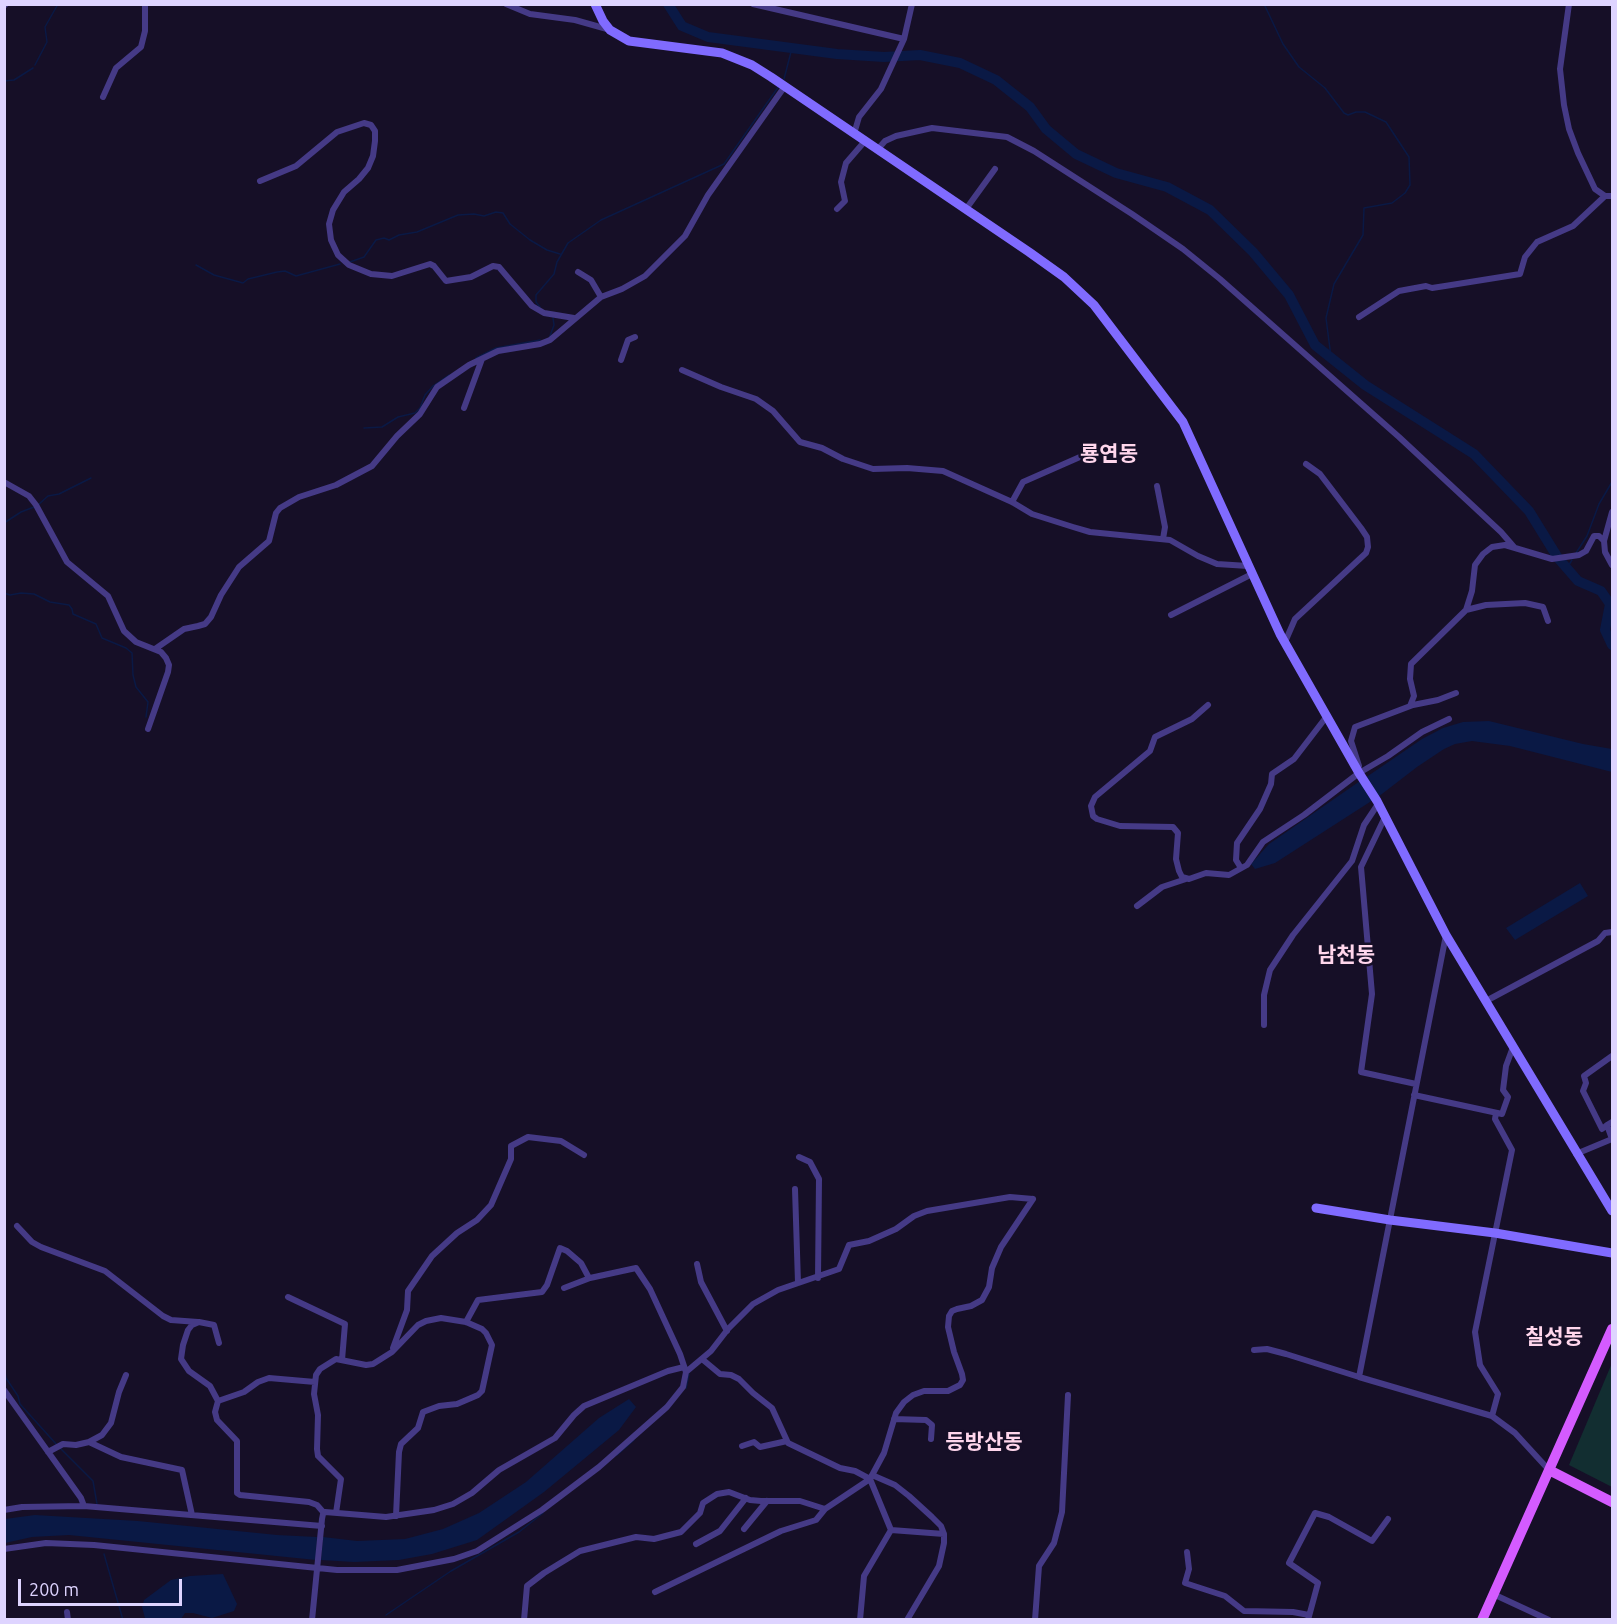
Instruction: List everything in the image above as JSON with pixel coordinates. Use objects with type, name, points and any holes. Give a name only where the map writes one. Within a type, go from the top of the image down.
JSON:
[{"type":"main road","points":[[595,4],[603,21],[618,37],[641,44],[722,53],[752,65],[1064,277],[1094,306],[1183,422],[1285,642],[1378,802],[1446,935],[1612,1211]]},
{"type":"main road","points":[[1316,1208],[1495,1233],[1612,1253]]},
{"type":"main road","points":[[1482,1620],[1612,1329]]},
{"type":"main road","points":[[1549,1470],[1612,1502]]},
{"type":"street","points":[[103,97],[116,68],[141,47],[145,31],[145,4]]},
{"type":"street","points":[[506,4],[530,14],[575,20],[610,30]]},
{"type":"street","points":[[753,4],[903,41]]},
{"type":"street","points":[[854,134],[859,117],[882,89],[903,41],[912,4]]},
{"type":"street","points":[[1569,4],[1560,69],[1569,129],[1595,189],[1605,196],[1612,196]]},
{"type":"street","points":[[155,649],[184,629],[205,624],[239,567],[269,541],[276,513],[280,508],[299,497],[336,485],[372,466],[397,436],[420,414],[437,387],[482,358],[512,347],[540,344],[550,339],[601,297],[622,289],[645,276],[685,236],[708,195],[782,84]]},
{"type":"street","points":[[260,181],[296,166],[337,132],[364,123],[371,125],[375,131],[375,141],[373,156],[368,168],[344,192],[333,210],[329,224],[331,240],[338,255],[349,265],[371,274],[392,276],[430,264],[446,281],[471,277],[493,266],[499,267],[532,306],[544,313],[574,318]]},
{"type":"street","points":[[878,149],[885,141],[896,136],[932,128],[1007,137],[1034,151],[1183,249],[1229,286],[1399,437],[1501,532],[1514,547]]},
{"type":"street","points":[[837,209],[845,201],[841,182],[846,163],[865,141]]},
{"type":"street","points":[[966,209],[995,169]]},
{"type":"street","points":[[1359,317],[1399,291],[1520,274],[1525,257],[1537,242],[1573,226],[1605,196]]},
{"type":"street","points":[[578,272],[591,280],[601,297]]},
{"type":"street","points":[[621,360],[628,340],[635,338]]},
{"type":"street","points":[[464,408],[482,358]]},
{"type":"street","points":[[682,369],[721,387],[756,399],[780,418],[800,442],[822,448],[834,456],[873,469],[907,468],[943,471],[1012,502],[1032,514],[1090,532],[1163,539],[1218,564],[1250,570]]},
{"type":"street","points":[[1012,502],[1023,482],[1089,453]]},
{"type":"street","points":[[1285,642],[1295,619],[1366,553],[1368,547],[1367,537],[1361,528],[1320,474],[1306,465]]},
{"type":"street","points":[[4,482],[29,496],[36,504],[67,562],[108,596],[124,631],[136,642],[161,652],[169,665],[148,729]]},
{"type":"street","points":[[1157,486],[1165,527],[1163,539]]},
{"type":"street","points":[[1612,512],[1604,541],[1605,552],[1612,565]]},
{"type":"street","points":[[1466,610],[1477,561],[1498,545],[1514,547],[1552,559],[1579,555],[1586,551],[1594,536],[1599,536],[1604,541]]},
{"type":"street","points":[[1171,615],[1250,570]]},
{"type":"street","points":[[1410,706],[1414,696],[1410,679],[1411,664],[1466,610],[1486,605],[1525,603],[1543,607],[1548,621]]},
{"type":"street","points":[[1360,774],[1352,741],[1355,727],[1410,706],[1438,700],[1456,693]]},
{"type":"street","points":[[1189,879],[1182,877],[1179,871],[1176,859],[1178,833],[1173,827],[1139,828],[1114,825],[1097,819],[1091,806],[1095,797],[1150,751],[1155,737],[1192,718],[1208,705]]},
{"type":"street","points":[[1241,868],[1236,860],[1237,843],[1260,809],[1271,784],[1272,774],[1294,759],[1328,716]]},
{"type":"street","points":[[1137,906],[1162,887],[1206,873],[1229,875],[1241,868],[1246,865],[1263,842],[1422,732],[1449,719]]},
{"type":"street","points":[[1264,1025],[1264,994],[1270,970],[1293,935],[1352,861],[1364,825],[1378,802]]},
{"type":"street","points":[[1385,817],[1361,867],[1372,994],[1361,1072],[1416,1084]]},
{"type":"street","points":[[1352,861],[1361,867]]},
{"type":"street","points":[[1486,1001],[1598,941],[1605,933],[1612,932]]},
{"type":"street","points":[[1359,1377],[1446,935]]},
{"type":"street","points":[[1414,1095],[1502,1114],[1508,1097],[1503,1089],[1506,1066],[1514,1046]]},
{"type":"street","points":[[1610,1123],[1602,1129],[1583,1091],[1586,1083],[1584,1076],[1612,1056]]},
{"type":"street","points":[[1492,1416],[1498,1394],[1480,1365],[1475,1332],[1512,1150],[1495,1119],[1496,1113]]},
{"type":"street","points":[[1576,1154],[1612,1140],[1610,1123]]},
{"type":"street","points":[[392,1352],[407,1310],[408,1291],[432,1256],[457,1233],[477,1220],[491,1205],[510,1159],[511,1146],[528,1137],[561,1141],[584,1155]]},
{"type":"street","points":[[799,1157],[810,1162],[819,1179],[818,1278]]},
{"type":"street","points":[[795,1189],[798,1283]]},
{"type":"street","points":[[324,1513],[396,1516],[434,1510],[460,1500],[499,1470],[555,1438],[574,1415],[585,1406],[668,1371],[685,1370],[702,1359],[726,1331],[762,1298],[839,1269],[849,1245],[869,1241],[896,1229],[921,1213],[1010,1197],[1033,1199],[1001,1247],[992,1268],[989,1287],[982,1300],[971,1306],[952,1311],[949,1316],[948,1327],[963,1380],[960,1385],[948,1390],[924,1391],[913,1395],[900,1407],[894,1419],[887,1446],[871,1477],[825,1509],[816,1520],[781,1531],[655,1592]]},
{"type":"street","points":[[17,1226],[32,1242],[41,1247],[105,1271],[163,1316],[171,1320],[214,1325],[219,1343]]},
{"type":"street","points":[[466,1322],[478,1300],[542,1292],[547,1285],[560,1248],[581,1263],[589,1278]]},
{"type":"street","points":[[697,1264],[701,1282],[726,1331]]},
{"type":"street","points":[[4,1549],[46,1544],[94,1545],[338,1570],[397,1570],[454,1559],[477,1551],[542,1510],[625,1446],[667,1407],[683,1387],[685,1370],[650,1289],[636,1268],[589,1278],[564,1288]]},
{"type":"street","points":[[288,1298],[345,1324],[342,1360]]},
{"type":"street","points":[[336,1512],[341,1479],[318,1456],[318,1415],[314,1394],[315,1382],[320,1369],[336,1359],[366,1365],[379,1361],[426,1321],[441,1318],[466,1322],[482,1329],[492,1345],[482,1391],[457,1404],[439,1406],[423,1412],[418,1428],[401,1444],[396,1516]]},
{"type":"street","points":[[199,1322],[188,1330],[181,1359],[189,1371],[210,1386],[218,1401],[215,1412],[217,1420],[235,1438],[238,1445],[236,1484],[238,1495],[309,1502],[317,1505],[324,1513],[312,1620]]},
{"type":"street","points":[[1254,1350],[1267,1349],[1492,1416],[1515,1433],[1549,1470]]},
{"type":"street","points":[[702,1359],[720,1374],[731,1375],[739,1379],[753,1394],[772,1408],[787,1441],[840,1468],[896,1485],[941,1526],[944,1543],[939,1566],[907,1620]]},
{"type":"street","points":[[48,1452],[63,1444],[76,1445],[89,1442],[108,1430],[126,1375]]},
{"type":"street","points":[[218,1401],[239,1395],[258,1382],[269,1378],[315,1382]]},
{"type":"street","points":[[4,1390],[81,1498],[84,1506]]},
{"type":"street","points":[[1035,1620],[1039,1566],[1054,1543],[1062,1512],[1068,1395]]},
{"type":"street","points":[[894,1419],[926,1420],[932,1425],[931,1439]]},
{"type":"street","points":[[742,1446],[754,1442],[760,1447],[787,1441]]},
{"type":"street","points":[[89,1442],[121,1457],[182,1470],[192,1515]]},
{"type":"street","points":[[871,1477],[891,1530]]},
{"type":"street","points":[[524,1620],[525,1590],[528,1584],[574,1554],[636,1537],[654,1539],[673,1535],[686,1528],[700,1514],[703,1503],[724,1491],[746,1498],[767,1501],[800,1501],[825,1509]]},
{"type":"street","points":[[696,1544],[720,1531],[746,1498]]},
{"type":"street","points":[[744,1528],[767,1501]]},
{"type":"street","points":[[4,1510],[22,1507],[84,1506],[322,1526]]},
{"type":"street","points":[[1187,1552],[1189,1569],[1185,1583],[1225,1596],[1244,1611],[1284,1611],[1309,1617],[1318,1583],[1289,1563],[1315,1513],[1329,1517],[1372,1541],[1388,1519]]},
{"type":"street","points":[[891,1530],[944,1534]]},
{"type":"street","points":[[861,1620],[864,1576],[891,1530]]},
{"type":"street","points":[[1493,1594],[1549,1620]]},
{"type":"green space","points":[[1612,1363],[1612,1487],[1569,1465]]},
{"type":"water","points":[[1489,721],[1612,749],[1612,772],[1510,746],[1472,741],[1444,749],[1378,797],[1365,778],[1422,739],[1443,728],[1463,722]]},
{"type":"water","points":[[1360,781],[1373,800],[1275,863],[1255,869],[1251,864],[1269,844]]},
{"type":"water","points":[[1580,883],[1588,896],[1515,940],[1506,928]]},
{"type":"water","points":[[629,1399],[636,1407],[619,1430],[544,1492],[477,1540],[432,1554],[399,1560],[354,1562],[321,1560],[323,1537],[357,1541],[405,1539],[443,1529],[479,1513],[526,1482],[599,1418]]},
{"type":"water","points":[[35,1515],[138,1521],[317,1537],[316,1560],[69,1535],[32,1537],[5,1543],[5,1519]]},
{"type":"water","points":[[223,1574],[237,1604],[234,1611],[212,1618],[185,1613],[181,1619],[145,1618],[142,1607],[144,1600],[171,1580]]},
{"type":"waterway","points":[[35,65],[47,42],[45,27],[58,4]]},
{"type":"waterway","points":[[668,4],[682,26],[708,37],[837,54],[884,57],[920,55],[960,63],[996,80],[1030,107],[1046,129],[1076,154],[1116,173],[1167,187],[1210,210],[1253,252],[1289,295],[1315,345],[1365,385],[1474,454],[1529,511],[1558,558],[1578,581],[1601,591],[1610,604],[1605,630],[1612,645]]},
{"type":"waterway","points":[[1264,4],[1283,44],[1299,67],[1325,88],[1344,113],[1348,115],[1365,112],[1386,122],[1409,157],[1410,185],[1405,193],[1392,203],[1364,208],[1363,235],[1334,284],[1326,318],[1331,357]]},
{"type":"waterway","points":[[784,79],[792,48]]},
{"type":"waterway","points":[[4,81],[14,80],[33,68]]},
{"type":"waterway","points":[[540,307],[536,302],[536,295],[554,274],[557,262],[568,243],[601,220],[724,164],[779,86]]},
{"type":"waterway","points":[[350,262],[364,257],[376,240],[384,238],[389,240],[399,235],[417,232],[458,215],[484,216],[496,212],[503,213],[510,224],[530,240],[547,250],[560,254]]},
{"type":"waterway","points":[[196,265],[214,275],[243,283],[248,279],[277,272],[285,271],[296,276],[340,264]]},
{"type":"waterway","points":[[550,336],[554,325],[553,318]]},
{"type":"waterway","points":[[476,358],[496,348],[540,340]]},
{"type":"waterway","points":[[364,428],[382,427],[398,417],[415,413],[433,386],[449,375]]},
{"type":"waterway","points":[[38,505],[48,496],[59,494],[91,478]]},
{"type":"waterway","points":[[1576,553],[1587,536],[1599,504],[1612,482]]},
{"type":"waterway","points":[[4,523],[34,507]]},
{"type":"waterway","points":[[1567,568],[1572,560]]},
{"type":"waterway","points":[[4,593],[34,594],[50,602],[69,605],[73,614],[96,624],[102,638],[132,653],[136,687],[148,702],[146,717]]},
{"type":"waterway","points":[[4,1365],[6,1378],[18,1396],[20,1404],[57,1445]]},
{"type":"waterway","points":[[686,1388],[689,1374]]},
{"type":"waterway","points":[[617,1455],[634,1440]]},
{"type":"waterway","points":[[60,1448],[93,1481],[97,1504]]},
{"type":"waterway","points":[[386,1615],[451,1571],[519,1532],[543,1513]]},
{"type":"waterway","points":[[104,1554],[123,1620]]},
{"type":"district","name":"룡연동","points":[[1109,454]]},
{"type":"district","name":"남천동","points":[[1346,955]]},
{"type":"district","name":"칠성동","points":[[1554,1337]]},
{"type":"district","name":"등방산동","points":[[984,1442]]}]
